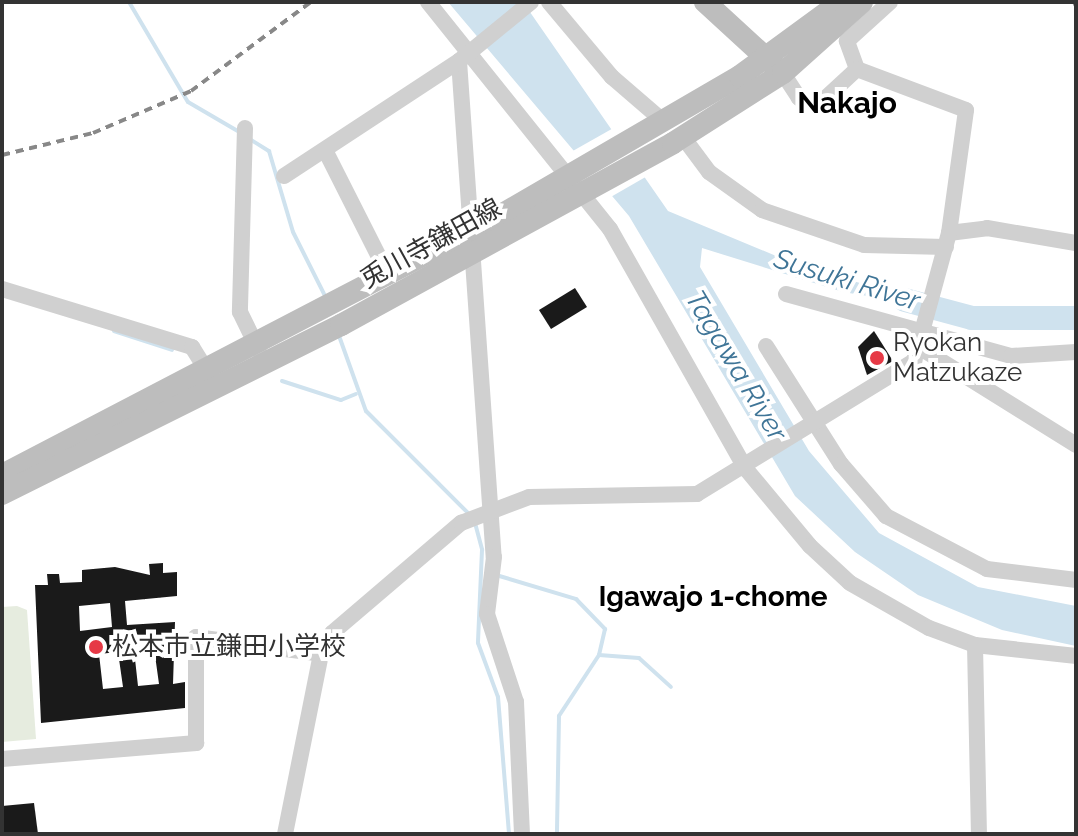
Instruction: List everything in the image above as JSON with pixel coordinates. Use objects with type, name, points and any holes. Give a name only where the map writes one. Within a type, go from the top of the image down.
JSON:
[{"type":"main road","points":[[705,2],[775,66]]},
{"type":"main road","name":"兎川寺鎌田線","points":[[332,317],[471,255],[577,184],[660,123],[775,66],[841,2]]},
{"type":"main road","name":"兎川寺鎌田線","points":[[2,494],[332,317],[470,232],[678,140],[862,2]]},
{"type":"main road","name":"兎川寺鎌田線","points":[[2,475],[212,381]]},
{"type":"street","points":[[428,2],[577,184],[632,264],[750,466],[850,583],[897,613],[975,645],[1076,656]]},
{"type":"street","points":[[284,176],[467,52],[531,2]]},
{"type":"street","points":[[549,2],[612,77],[660,123]]},
{"type":"street","points":[[285,834],[321,654],[332,633],[478,514],[529,497],[697,494],[750,466],[903,370],[925,337],[947,240],[966,110],[857,69],[847,41],[890,2]]},
{"type":"street","points":[[467,52],[478,514],[492,571],[491,643],[516,702],[522,834]]},
{"type":"street","points":[[775,66],[799,98],[817,106],[857,69]]},
{"type":"street","points":[[245,128],[240,312],[261,355]]},
{"type":"street","points":[[678,140],[709,172],[762,210],[864,245],[947,240],[987,228],[1076,243]]},
{"type":"street","points":[[325,150],[380,259]]},
{"type":"street","points":[[2,289],[192,347],[212,381]]},
{"type":"street","points":[[786,294],[925,337],[1011,356],[1076,352]]},
{"type":"street","points":[[925,337],[1076,445]]},
{"type":"street","points":[[766,346],[812,426],[886,516],[924,542],[1015,576],[1076,580]]},
{"type":"street","points":[[2,759],[196,743],[196,637],[321,654]]},
{"type":"street","points":[[975,645],[979,834]]},
{"type":"shaded area","points":[[17,606],[27,610],[36,739],[2,742],[2,607]]},
{"type":"water","name":"Tagawa River","points":[[448,2],[523,2],[668,211],[793,263],[947,309],[843,292],[702,248],[700,267],[809,451],[879,533],[978,587],[1076,606],[1076,646],[1002,630],[918,595],[855,552],[795,496],[629,216]]},
{"type":"pier","points":[[617,126],[649,175],[609,198],[571,152]]},
{"type":"building","points":[[575,288],[587,307],[551,329],[539,310]]},
{"type":"building","name":"Ryokan Matzukaze","points":[[874,331],[893,361],[867,375],[858,347]]},
{"type":"building","points":[[163,563],[163,573],[177,572],[177,596],[125,601],[127,625],[175,622],[173,684],[185,682],[185,708],[41,723],[35,585],[48,585],[47,574],[59,574],[60,583],[82,582],[82,570],[115,567],[150,575],[149,564]],"holes":[[[110,603],[112,627],[80,631],[79,606]],[[154,648],[159,684],[138,686],[134,650]],[[118,652],[123,687],[103,689],[99,654]]]},
{"type":"building","points":[[34,803],[38,834],[2,834],[2,806]]},
{"type":"waterway","points":[[129,2],[188,102],[241,133]]},
{"type":"waterway","points":[[248,138],[269,151],[293,232],[326,298]]},
{"type":"waterway","name":"Susuki River","points":[[905,300],[972,318],[1076,318]]},
{"type":"waterway","points":[[114,331],[172,350]]},
{"type":"waterway","points":[[338,333],[366,411],[470,515]]},
{"type":"waterway","points":[[282,381],[341,400],[356,394]]},
{"type":"waterway","points":[[475,523],[482,550],[478,643],[498,697],[509,834]]},
{"type":"waterway","points":[[496,575],[576,599],[605,629],[599,655],[559,716],[557,834]]},
{"type":"waterway","points":[[599,655],[639,658],[671,687]]},
{"type":"railway","points":[[2,155],[93,133],[191,91],[311,2]]},
{"type":"railway","points":[[1074,2],[1076,6]]},
{"type":"place","name":"Ryokan Matzukaze","points":[[877,358]]},
{"type":"place","name":"松本市立鎌田小学校","points":[[96,647]]},
{"type":"district","name":"Nakajo","points":[[847,103]]},
{"type":"district","name":"Igawajo 1-chome","points":[[713,597]]}]
